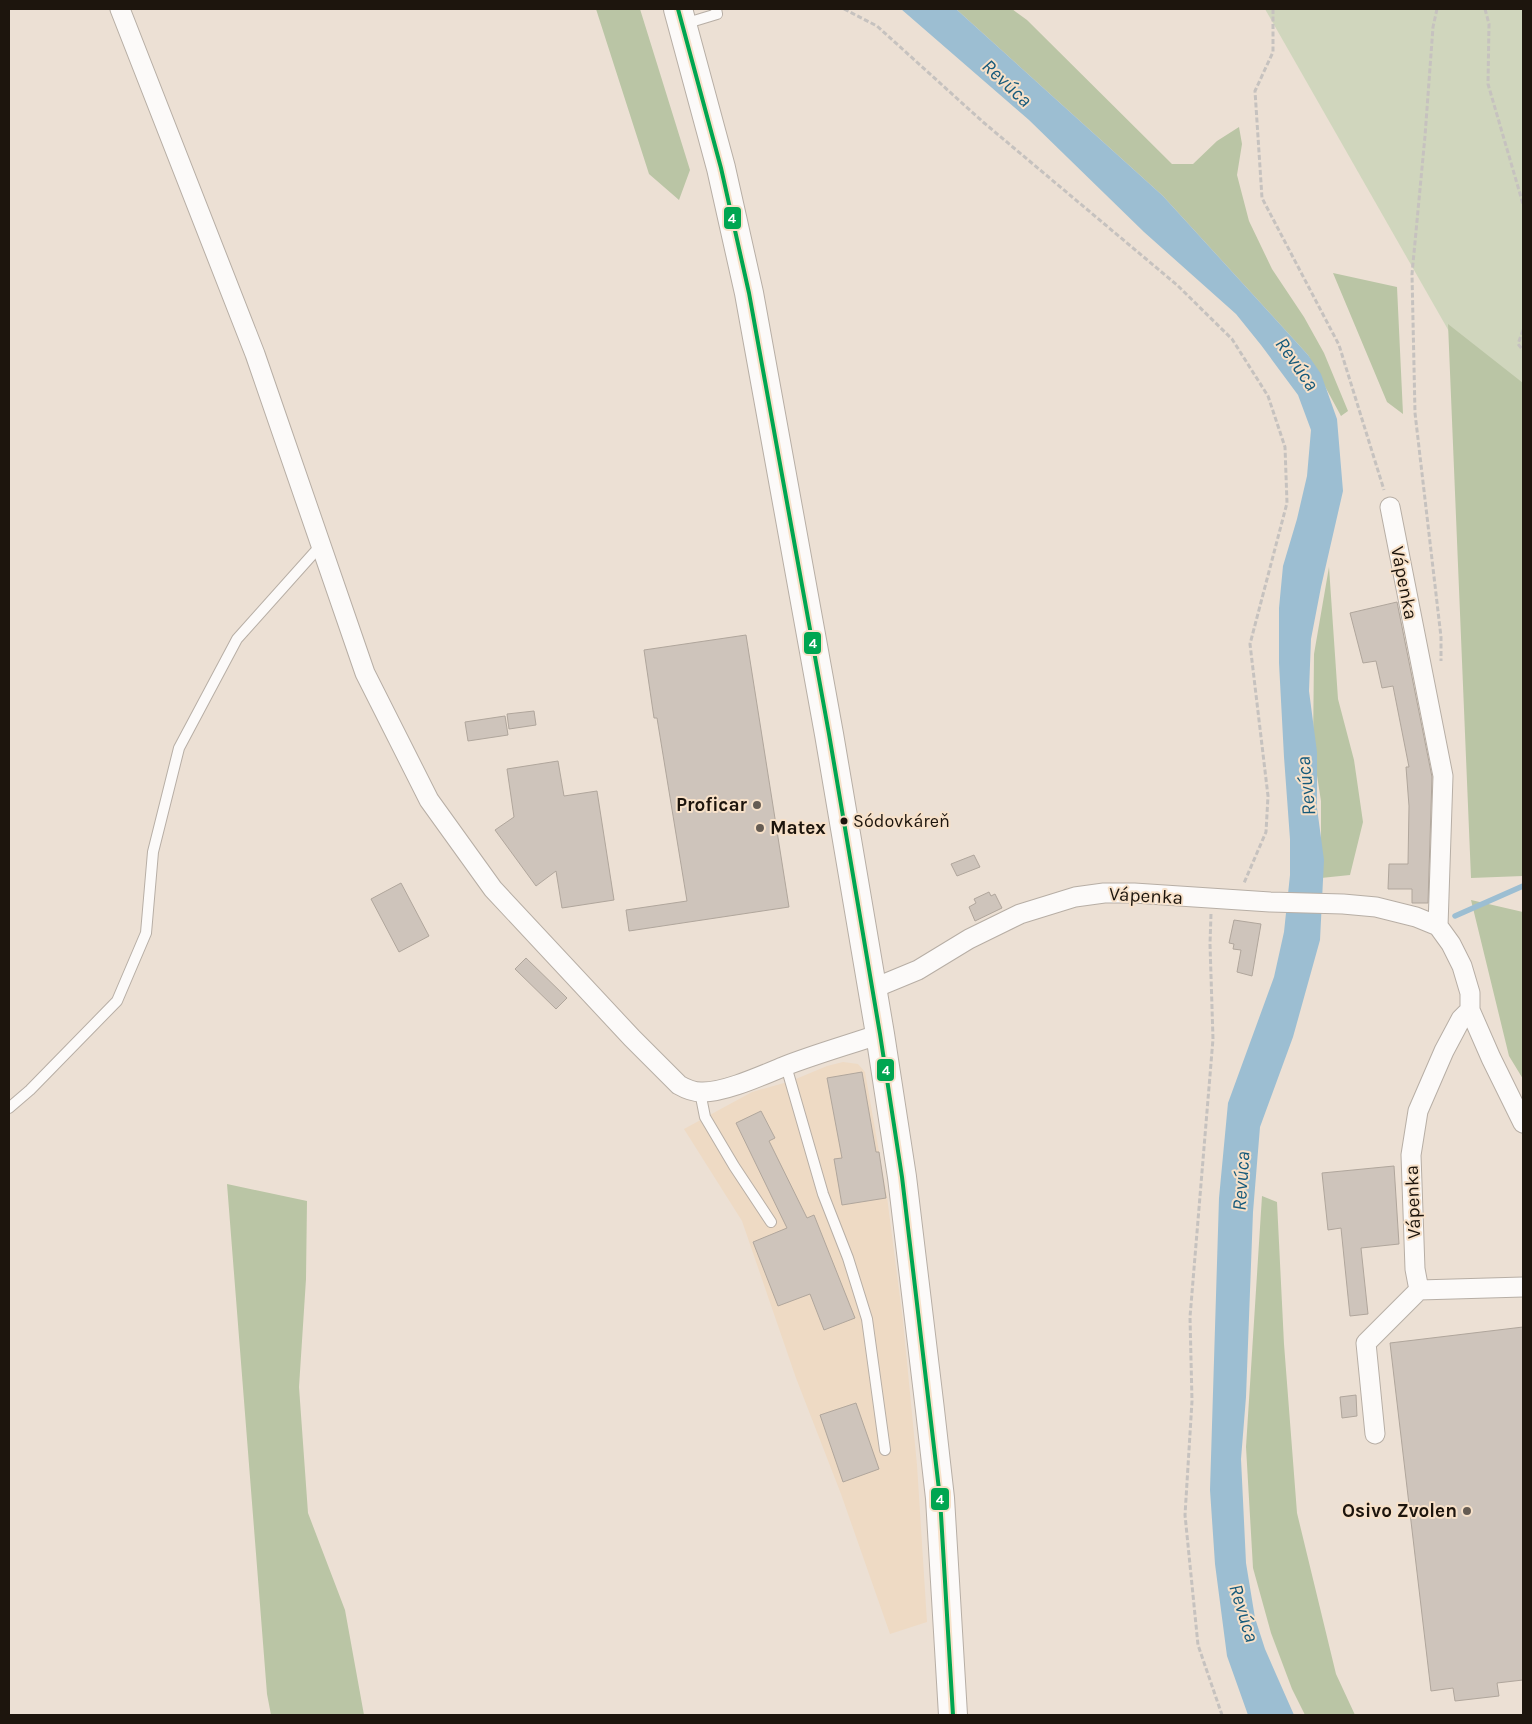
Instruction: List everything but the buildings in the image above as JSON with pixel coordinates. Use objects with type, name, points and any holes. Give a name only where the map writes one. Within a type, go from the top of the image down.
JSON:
[{"type":"main road","points":[[680,17],[721,168],[749,293],[827,725],[880,1034],[902,1177],[940,1498],[952,1715]]},
{"type":"street","points":[[120,9],[255,354],[365,673],[429,800],[493,889],[632,1038],[679,1085],[687,1090],[700,1092],[714,1090],[756,1078],[880,1034]]},
{"type":"street","name":"Vápenka","points":[[872,989],[918,970],[969,939],[1020,914],[1075,897],[1104,893],[1376,907],[1416,917],[1438,926],[1442,776],[1390,507]]},
{"type":"street","points":[[1438,926],[1451,944],[1462,966],[1470,993],[1470,1010],[1523,1123]]},
{"type":"street","name":"Vápenka","points":[[1419,1290],[1415,1269],[1411,1154],[1418,1111],[1444,1051],[1461,1020],[1470,1010]]},
{"type":"street","points":[[1375,1434],[1366,1343],[1419,1290],[1523,1287]]},
{"type":"lane","points":[[680,17],[717,14],[716,9]]},
{"type":"lane","points":[[9,1108],[30,1090],[117,1001],[146,933],[153,852],[179,748],[237,639],[321,545]]},
{"type":"lane","points":[[786,1066],[823,1194],[848,1258],[867,1319],[885,1450]]},
{"type":"lane","points":[[700,1092],[705,1117],[734,1166],[771,1222]]},
{"type":"path","points":[[844,9],[877,26],[983,122],[1177,285],[1232,339],[1268,396],[1285,447],[1287,502],[1250,644],[1268,796],[1266,832],[1237,900]]},
{"type":"path","points":[[1273,9],[1274,52],[1255,91],[1262,198],[1339,345],[1390,507]]},
{"type":"path","points":[[1437,9],[1433,27],[1412,274],[1415,413],[1441,636],[1440,664]]},
{"type":"path","points":[[1485,9],[1489,24],[1488,84],[1523,204]]},
{"type":"path","points":[[1523,330],[1518,344],[1523,350]]},
{"type":"path","points":[[1213,899],[1210,944],[1213,1039],[1190,1317],[1192,1400],[1185,1514],[1198,1645],[1222,1715]]},
{"type":"shaded area","points":[[843,1062],[858,1064],[865,1072],[887,1197],[903,1321],[917,1465],[927,1622],[890,1634],[841,1494],[796,1378],[742,1221],[684,1129],[752,1092],[791,1081],[827,1066]]},
{"type":"green space","points":[[596,9],[640,9],[690,170],[679,200],[649,174]]},
{"type":"green space","points":[[956,9],[1012,9],[1027,20],[1172,164],[1193,164],[1217,141],[1239,127],[1242,144],[1237,175],[1249,221],[1272,269],[1304,317],[1324,353],[1348,411],[1341,416],[1308,355],[1163,196]]},
{"type":"green space","points":[[1265,9],[1523,9],[1523,461]]},
{"type":"green space","points":[[1333,273],[1397,287],[1403,414],[1387,402]]},
{"type":"green space","points":[[1448,324],[1523,383],[1523,876],[1471,878]]},
{"type":"green space","points":[[1329,567],[1338,699],[1354,760],[1363,822],[1350,875],[1321,878],[1321,801],[1313,750],[1314,654]]},
{"type":"green space","points":[[1471,900],[1523,912],[1523,1079],[1509,1056]]},
{"type":"green space","points":[[227,1184],[307,1201],[306,1279],[299,1387],[308,1513],[345,1610],[364,1715],[271,1715],[267,1694]]},
{"type":"green space","points":[[1262,1196],[1277,1202],[1284,1344],[1297,1513],[1336,1674],[1355,1715],[1305,1715],[1292,1689],[1271,1633],[1253,1568],[1246,1447]]},
{"type":"water","name":"Revúca","points":[[901,9],[956,9],[1163,196],[1308,355],[1321,374],[1337,419],[1343,491],[1311,639],[1309,691],[1317,752],[1317,808],[1324,860],[1320,940],[1293,1037],[1260,1127],[1253,1212],[1246,1397],[1241,1459],[1246,1563],[1255,1618],[1265,1649],[1294,1715],[1248,1715],[1227,1656],[1215,1564],[1210,1490],[1219,1198],[1228,1103],[1274,977],[1284,932],[1290,875],[1290,839],[1279,663],[1279,608],[1283,566],[1307,476],[1311,430],[1298,395],[1236,314],[1144,232],[1029,120]]},
{"type":"waterway","points":[[1455,916],[1523,886]]},
{"type":"transit line","name":"4","points":[[678,9],[721,168],[749,293],[829,734],[880,1034],[902,1177],[940,1498],[953,1715]]},
{"type":"place","name":"Proficar","points":[[757,805]]},
{"type":"place","name":"Sódovkáreň","points":[[844,821]]},
{"type":"place","name":"Matex","points":[[760,828]]},
{"type":"place","name":"Osivo Zvolen","points":[[1467,1511]]}]
